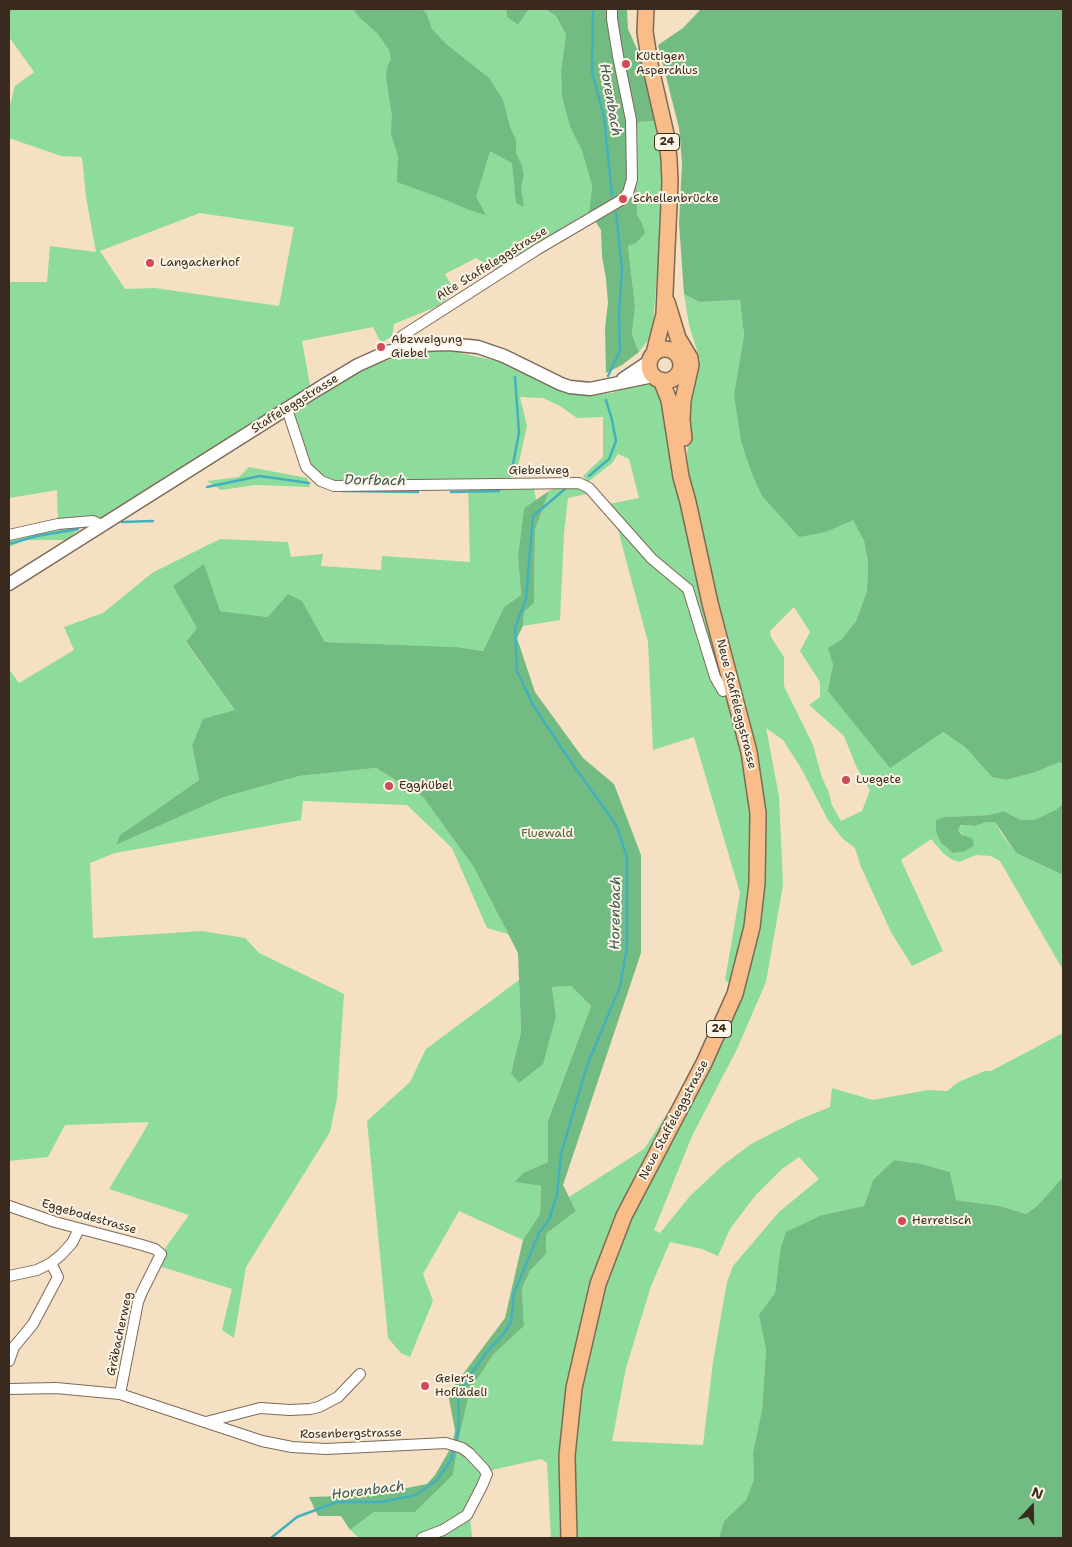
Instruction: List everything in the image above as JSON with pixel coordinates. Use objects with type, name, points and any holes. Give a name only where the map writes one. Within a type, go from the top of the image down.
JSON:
[{"type":"main road","name":"24","points":[[646,9],[645,32],[650,64],[666,134],[670,182],[664,314],[654,368]]},
{"type":"main road","name":"24","points":[[664,295],[678,338],[690,358],[691,365],[683,400],[682,420],[688,477],[688,502]]},
{"type":"main road","name":"24","points":[[664,314],[676,353]]},
{"type":"main road","points":[[665,349],[676,353],[681,360],[682,366],[678,375],[669,381],[654,368],[665,349]]},
{"type":"main road","name":"Neue Staffeleggstrasse","points":[[569,1538],[567,1456],[574,1388],[598,1284],[624,1216],[704,1063],[735,994],[752,927],[756,892],[758,813],[749,752],[710,603],[681,477],[669,400],[654,368]]},
{"type":"main road","name":"24","points":[[678,375],[676,399],[677,410],[682,420]]},
{"type":"street","name":"Alte Staffeleggstrasse","points":[[399,349],[402,336],[538,249],[623,199],[628,193],[632,179],[631,120],[618,56],[612,9]]},
{"type":"street","name":"Staffeleggstrasse","points":[[9,584],[358,365],[399,349],[421,345],[449,344],[478,347],[504,356],[550,379],[570,386],[590,389],[609,386],[628,376],[654,368]]},
{"type":"street","name":"Giebelweg","points":[[286,410],[306,467],[321,481],[334,486],[580,483],[589,488],[652,559],[688,588],[715,677],[723,691]]},
{"type":"street","points":[[9,536],[58,524],[93,521],[102,525]]},
{"type":"street","name":"Eggebodestrasse","points":[[9,1206],[55,1222],[155,1249],[161,1254]]},
{"type":"street","points":[[9,1276],[36,1270],[51,1264],[72,1243],[79,1228]]},
{"type":"street","name":"Gräbacherweg","points":[[120,1394],[138,1302],[161,1254]]},
{"type":"street","points":[[9,1361],[14,1347],[33,1324],[58,1277],[51,1264]]},
{"type":"street","name":"Rosenbergstrasse","points":[[206,1422],[260,1408],[290,1410],[320,1407],[338,1397],[360,1374]]},
{"type":"street","name":"Rosenbergstrasse","points":[[9,1389],[56,1388],[120,1394],[262,1441],[292,1447],[335,1448],[446,1443],[462,1448],[469,1452],[487,1474],[467,1515],[443,1530],[422,1538]]},
{"type":"green space","points":[[9,9],[506,9],[507,17],[518,25],[529,9],[545,9],[556,16],[566,35],[561,71],[562,97],[570,127],[582,151],[592,186],[589,212],[495,270],[476,258],[445,274],[455,292],[438,306],[394,324],[392,336],[381,343],[373,327],[302,341],[310,385],[413,352],[456,352],[510,364],[547,382],[581,395],[612,393],[642,381],[661,387],[703,556],[687,456],[689,414],[700,360],[689,325],[684,294],[699,302],[740,300],[744,335],[734,394],[826,532],[853,519],[864,541],[868,563],[867,591],[856,621],[841,640],[833,664],[829,691],[943,732],[965,747],[992,777],[1006,780],[1036,772],[1060,762],[1063,765],[1063,804],[1055,810],[1034,820],[1021,820],[1004,811],[989,815],[944,817],[937,820],[936,832],[941,843],[953,853],[963,852],[974,846],[958,830],[962,825],[975,826],[987,822],[995,822],[1016,853],[1063,875],[1063,970],[1000,861],[991,856],[976,855],[959,862],[943,853],[931,839],[901,860],[943,951],[912,966],[891,932],[861,867],[855,848],[843,839],[828,820],[801,768],[783,740],[766,728],[779,796],[783,885],[766,982],[737,1049],[692,1136],[654,1230],[660,1233],[690,1196],[723,1165],[751,1144],[798,1120],[830,1107],[832,1088],[873,1100],[928,1090],[947,1091],[958,1082],[985,1071],[991,1071],[1063,1033],[1063,1177],[1037,1206],[1026,1214],[1000,1206],[955,1200],[950,1172],[922,1164],[894,1160],[873,1180],[864,1206],[822,1215],[780,1251],[775,1293],[760,1315],[766,1349],[762,1410],[753,1452],[754,1479],[746,1500],[724,1521],[719,1538],[551,1538],[547,1463],[541,1459],[492,1470],[470,1516],[472,1538],[359,1538],[350,1530],[374,1512],[415,1512],[453,1475],[470,1390],[493,1355],[524,1326],[522,1288],[530,1271],[546,1254],[546,1234],[576,1211],[569,1197],[644,1149],[679,1095],[724,1003],[731,984],[725,980],[740,893],[694,737],[653,750],[648,642],[618,530],[599,506],[639,498],[629,459],[618,454],[612,463],[588,482],[583,476],[603,457],[603,417],[577,418],[560,406],[543,398],[520,397],[527,426],[517,471],[509,479],[534,488],[536,500],[524,508],[518,556],[521,595],[504,607],[483,651],[457,647],[325,642],[302,602],[268,617],[220,611],[198,628],[186,643],[235,710],[192,746],[199,780],[120,835],[116,845],[224,797],[299,776],[376,768],[423,797],[473,866],[508,934],[487,928],[452,848],[407,805],[303,801],[301,820],[115,853],[90,863],[93,938],[202,931],[245,938],[259,953],[344,994],[337,1098],[330,1132],[246,1267],[234,1338],[222,1330],[232,1289],[156,1265],[161,1254],[189,1215],[109,1189],[149,1122],[65,1125],[48,1157],[9,1161],[9,669],[19,683],[74,650],[64,627],[103,613],[152,573],[220,539],[288,542],[291,557],[323,554],[321,566],[381,570],[382,556],[470,562],[468,484],[334,486],[306,467],[286,410],[109,516],[93,521],[58,524],[57,490],[9,498],[9,282],[47,282],[50,246],[96,252],[86,197],[82,157],[61,156],[9,138],[9,109],[15,86],[34,72],[9,37]],"holes":[[[200,213],[294,227],[279,306],[155,288],[125,289],[100,251]],[[794,607],[810,632],[800,651],[820,682],[820,697],[809,705],[844,736],[856,766],[870,790],[862,811],[841,821],[832,805],[822,778],[813,745],[784,686],[784,657],[771,637],[770,631]],[[799,1157],[819,1179],[779,1212],[733,1266],[727,1282],[713,1362],[703,1445],[612,1441],[626,1368],[651,1286],[670,1242],[702,1249],[718,1256],[730,1229],[755,1196],[782,1169]]]},
{"type":"green space","points":[[353,9],[422,9],[426,13],[432,29],[446,44],[489,78],[503,100],[510,127],[516,140],[516,153],[524,175],[521,187],[524,207],[516,203],[512,163],[490,151],[476,197],[486,215],[397,182],[398,156],[391,134],[392,116],[386,77],[391,59],[389,50],[378,34]]},
{"type":"green space","points":[[506,9],[529,9],[518,25],[507,17]]},
{"type":"green space","points":[[545,9],[627,9],[628,29],[637,49],[645,60],[656,121],[638,122],[636,143],[637,214],[645,233],[636,243],[628,246],[635,306],[632,335],[639,352],[622,365],[606,373],[605,328],[608,303],[601,230],[589,212],[592,186],[582,151],[570,127],[562,97],[561,71],[566,35],[556,16]]},
{"type":"green space","points":[[701,9],[1063,9],[1063,765],[1060,762],[1036,772],[1006,780],[992,777],[965,747],[943,732],[890,768],[828,691],[833,664],[828,648],[841,640],[856,621],[867,591],[868,563],[864,541],[853,520],[826,532],[799,537],[762,496],[741,441],[734,394],[744,335],[740,300],[699,302],[684,294],[679,223],[682,163],[679,128],[658,45],[683,28]]},
{"type":"green space","points":[[656,121],[662,150],[660,239],[653,323],[648,340],[639,352],[632,335],[635,306],[628,246],[636,243],[642,223],[637,214],[636,143],[638,122]]},
{"type":"green space","points":[[249,467],[307,478],[310,487],[255,485],[221,490],[207,481],[239,477]]},
{"type":"green space","points":[[571,480],[587,494],[568,498],[564,533],[560,620],[523,626],[524,612],[534,603],[535,530],[549,491]]},
{"type":"green space","name":"Fluewald","points":[[549,491],[535,530],[534,603],[524,612],[523,626],[517,638],[535,692],[583,758],[614,784],[641,855],[641,953],[563,1185],[576,1211],[546,1234],[546,1254],[530,1271],[522,1288],[524,1326],[493,1355],[470,1390],[453,1475],[415,1512],[374,1512],[350,1530],[341,1516],[318,1516],[309,1497],[372,1495],[427,1484],[435,1475],[453,1444],[455,1430],[448,1394],[505,1318],[523,1240],[540,1214],[541,1186],[515,1182],[523,1173],[548,1162],[548,1120],[591,1006],[571,986],[552,987],[556,1016],[543,1064],[519,1083],[511,1073],[521,1032],[518,953],[473,866],[423,797],[376,768],[299,776],[224,797],[116,845],[120,835],[199,780],[192,746],[203,719],[235,710],[186,642],[197,628],[173,586],[204,564],[220,611],[268,617],[288,594],[302,601],[325,642],[457,647],[483,651],[504,607],[521,595],[518,556],[524,508]]},
{"type":"green space","points":[[83,525],[67,540],[25,540],[9,547],[9,540],[44,530]]},
{"type":"green space","points":[[1063,804],[1063,875],[1016,853],[995,822],[987,822],[975,826],[961,825],[958,830],[962,835],[972,838],[974,846],[963,852],[953,853],[941,843],[936,832],[936,820],[944,817],[989,815],[1004,811],[1021,820],[1034,820]]},
{"type":"green space","points":[[519,980],[521,1032],[511,1073],[556,1016],[552,987],[571,986],[591,1006],[548,1119],[548,1162],[523,1173],[516,1182],[541,1186],[540,1214],[523,1240],[459,1211],[423,1274],[433,1301],[410,1357],[401,1353],[388,1338],[367,1121],[410,1082],[426,1049]]},
{"type":"green space","points":[[894,1160],[922,1164],[950,1172],[956,1200],[1000,1206],[1026,1214],[1037,1206],[1063,1177],[1063,1538],[719,1538],[724,1521],[746,1500],[754,1479],[753,1452],[762,1410],[766,1349],[759,1315],[775,1293],[780,1251],[786,1232],[822,1215],[864,1206],[873,1180]]},
{"type":"waterway","name":"Horenbach","points":[[593,9],[592,72],[604,117],[612,195]]},
{"type":"waterway","name":"Horenbach","points":[[608,376],[620,351],[619,312],[622,269],[616,212]]},
{"type":"waterway","name":"Dorfbach","points":[[512,469],[519,433],[515,377]]},
{"type":"waterway","name":"Horenbach","points":[[589,476],[609,459],[616,441],[606,400]]},
{"type":"waterway","name":"Dorfbach","points":[[207,487],[260,476],[309,483]]},
{"type":"waterway","name":"Horenbach","points":[[457,1438],[459,1420],[458,1398],[466,1381],[511,1322],[514,1293],[539,1233],[549,1220],[557,1195],[561,1154],[588,1063],[620,987],[627,947],[627,857],[616,825],[533,705],[517,671],[515,628],[526,599],[533,516],[565,489]]},
{"type":"waterway","name":"Dorfbach","points":[[342,491],[418,492]]},
{"type":"waterway","name":"Dorfbach","points":[[451,492],[499,491]]},
{"type":"waterway","name":"Dorfbach","points":[[122,522],[153,521]]},
{"type":"waterway","name":"Dorfbach","points":[[9,544],[37,536],[78,529]]},
{"type":"waterway","name":"Horenbach","points":[[271,1538],[297,1517],[337,1502],[381,1502],[416,1495],[437,1480],[451,1460],[454,1450]]},
{"type":"place","name":"Küttigen Asperchlus","points":[[626,64]]},
{"type":"place","name":"Schellenbrücke","points":[[623,199]]},
{"type":"place","name":"Langacherhof","points":[[150,263]]},
{"type":"place","name":"Abzweigung Giebel","points":[[381,347]]},
{"type":"place","name":"Luegete","points":[[846,780]]},
{"type":"place","name":"Egghübel","points":[[389,786]]},
{"type":"place","name":"Herretisch","points":[[902,1221]]},
{"type":"place","name":"Geier's Hoflädeli","points":[[425,1386]]}]
